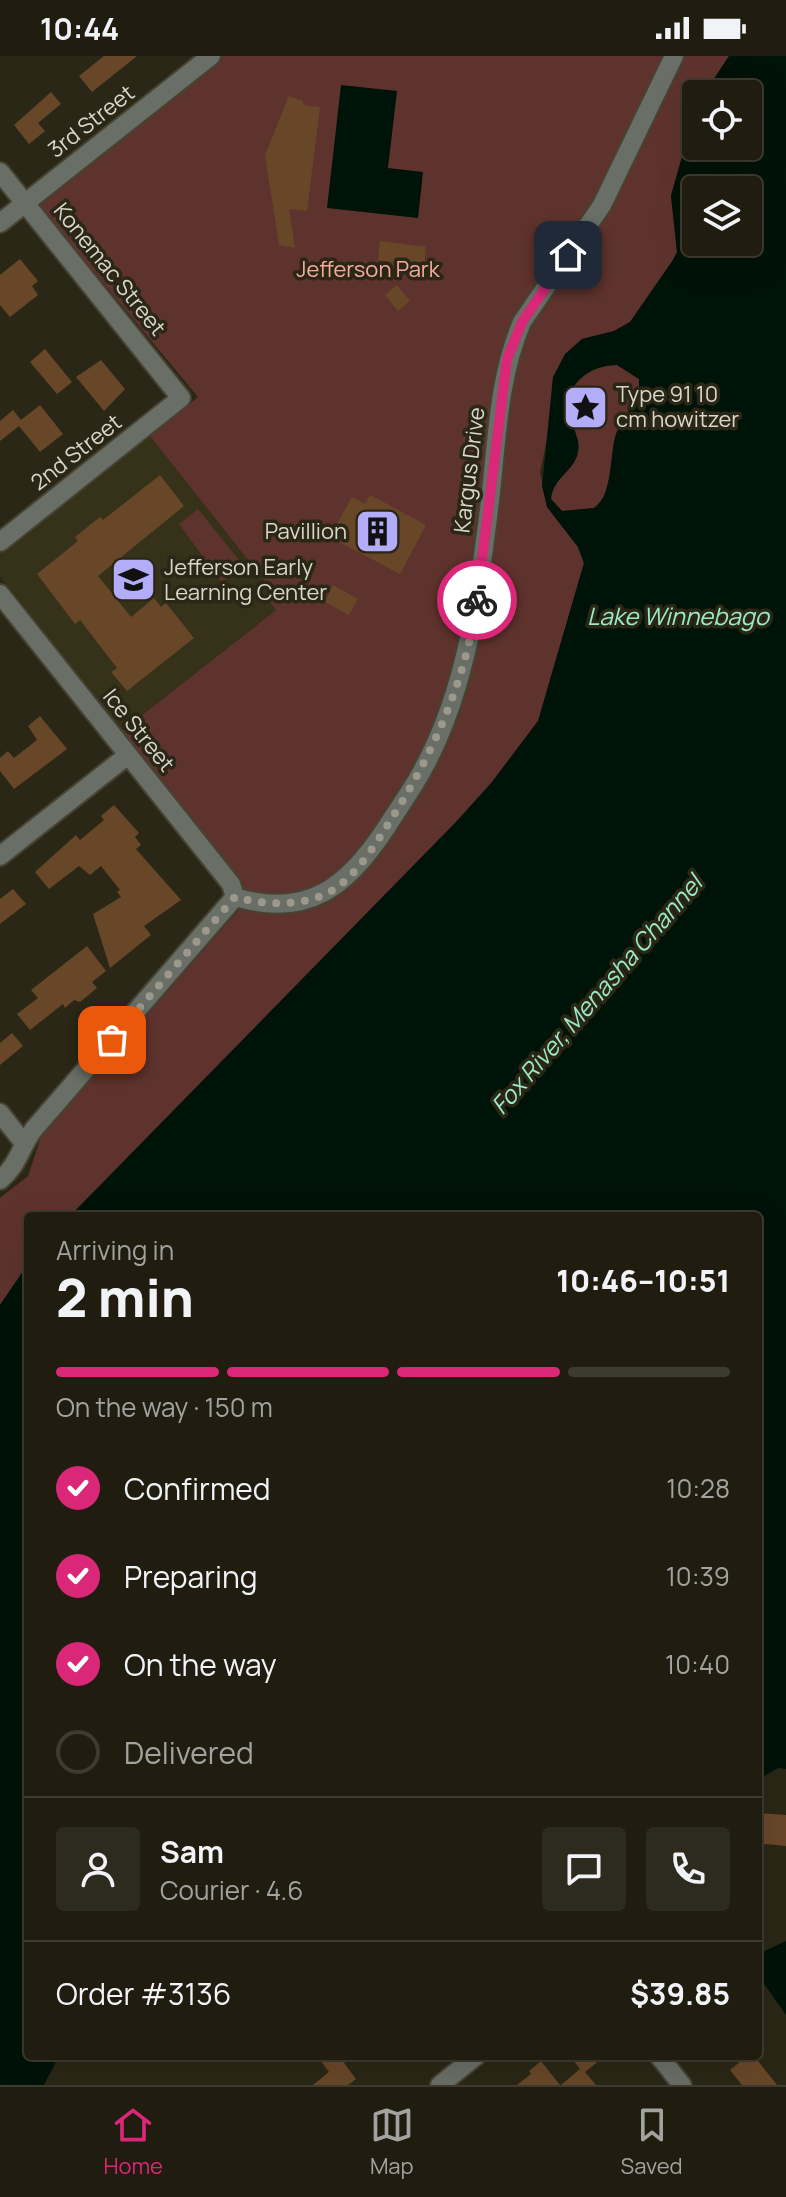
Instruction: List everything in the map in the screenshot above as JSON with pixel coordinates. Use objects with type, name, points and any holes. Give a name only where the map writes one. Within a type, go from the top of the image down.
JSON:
[{"type":"street","name":"3rd Street","points":[[0,223],[211,56]]},
{"type":"street","name":"Kargus Drive","points":[[235,897],[271,903],[302,901],[337,887],[374,847],[422,771],[454,690],[476,609],[504,380],[514,340],[522,322],[602,205],[674,56]]},
{"type":"street","name":"Konemac Street","points":[[0,172],[181,398]]},
{"type":"street","name":"2nd Street","points":[[0,542],[181,398]]},
{"type":"street","name":"Ice Street","points":[[0,594],[231,884],[235,897]]},
{"type":"street","points":[[0,856],[128,755]]},
{"type":"street","points":[[0,1180],[22,1157],[23,1142],[235,897]]},
{"type":"street","points":[[0,1113],[23,1142]]},
{"type":"street","points":[[440,2085],[471,2060]]},
{"type":"street","points":[[662,2060],[682,2085]]},
{"type":"shaded area","name":"Jefferson Early Learning Center","points":[[150,436],[267,584],[276,610],[122,731],[0,576],[0,554]]},
{"type":"green space","name":"Jefferson Park","points":[[218,56],[729,56],[713,80],[682,80],[682,156],[671,195],[677,252],[673,260],[630,322],[614,331],[582,339],[553,377],[549,430],[540,472],[547,507],[578,547],[584,563],[538,721],[492,782],[456,822],[74,1212],[24,1212],[24,1270],[0,1305],[0,1198],[28,1176],[42,1134],[244,904],[242,882],[122,731],[276,610],[268,599],[267,584],[150,436],[198,397],[35,201]]},
{"type":"green space","points":[[617,365],[639,379],[640,391],[630,405],[604,497],[594,508],[562,511],[551,499],[568,466],[575,441],[576,432],[569,411],[571,392],[589,372]]},
{"type":"green space","points":[[198,509],[242,564],[222,583],[179,524]]},
{"type":"water","points":[[729,56],[786,56],[786,1769],[778,1768],[762,1778],[762,1212],[74,1212],[456,822],[492,782],[538,721],[584,563],[578,547],[547,507],[542,486],[553,377],[565,354],[582,339],[614,331],[630,322],[673,260],[677,252],[671,196],[682,157],[682,160],[762,160],[762,80],[713,80]],"holes":[[[617,365],[639,379],[639,387],[615,437],[609,476],[600,503],[594,508],[562,511],[551,499],[556,485],[576,459],[579,447],[568,405],[574,386],[588,373]]]},
{"type":"water","points":[[341,85],[397,91],[388,168],[423,172],[418,218],[327,208]]},
{"type":"water","points":[[24,1270],[24,2060],[57,2060],[44,2085],[0,2085],[0,1305]]},
{"type":"water","points":[[786,1941],[786,2015],[762,1981],[762,1952]]},
{"type":"building","points":[[104,56],[137,56],[92,92],[79,76]]},
{"type":"building","points":[[51,92],[61,104],[38,123],[45,131],[29,144],[14,125]]},
{"type":"building","points":[[289,96],[303,101],[303,105],[320,107],[307,211],[289,209],[295,248],[279,245],[265,155]]},
{"type":"building","points":[[380,241],[426,247],[424,266],[378,260]]},
{"type":"building","points":[[20,259],[38,281],[32,286],[38,295],[10,317],[0,305],[0,275]]},
{"type":"building","points":[[397,285],[410,301],[398,311],[385,295]]},
{"type":"building","points":[[45,349],[72,382],[57,394],[30,362]]},
{"type":"building","points":[[101,360],[125,389],[104,411],[76,377]]},
{"type":"building","points":[[40,405],[63,434],[40,452],[19,426],[0,441],[0,421],[13,410],[21,420]]},
{"type":"building","points":[[160,475],[184,506],[98,576],[131,617],[154,598],[161,607],[166,603],[194,638],[127,691],[111,672],[117,668],[80,620],[75,624],[37,574],[78,541],[75,537],[100,517],[103,520]]},
{"type":"building","name":"Pavillion","points":[[370,495],[426,525],[400,574],[330,537],[352,497],[365,504]]},
{"type":"building","points":[[333,585],[358,599],[349,615],[325,602]]},
{"type":"building","points":[[40,716],[67,749],[14,789],[0,771],[0,758],[8,751],[14,758],[37,740],[28,726]]},
{"type":"building","points":[[114,805],[139,833],[135,837],[141,845],[136,849],[181,900],[144,926],[151,935],[110,968],[93,914],[121,897],[117,892],[120,890],[101,866],[90,875],[79,866],[49,889],[35,872],[76,835],[80,840],[104,820],[101,816]]},
{"type":"building","points":[[13,889],[26,904],[0,924],[0,899]]},
{"type":"building","points":[[87,946],[106,971],[92,982],[97,988],[80,1002],[74,1000],[65,1008],[63,1004],[30,1030],[17,1014],[38,998],[31,990]]},
{"type":"building","points":[[12,1033],[23,1046],[0,1065],[0,1043]]},
{"type":"building","points":[[762,1813],[786,1815],[786,1846],[762,1846]]},
{"type":"building","points":[[320,2060],[348,2060],[344,2063],[356,2079],[348,2085],[313,2085],[329,2072]]},
{"type":"building","points":[[573,2060],[600,2060],[585,2072],[596,2085],[561,2085],[580,2069]]},
{"type":"building","points":[[742,2060],[757,2060],[777,2085],[742,2085],[730,2070]]},
{"type":"building","points":[[541,2061],[560,2085],[517,2085],[531,2074],[529,2071]]},
{"type":"way so far","points":[[112,1040],[235,897],[271,903],[302,901],[331,891],[357,868],[374,847],[422,771],[437,739],[461,669],[477,600]]},
{"type":"place","name":"Type 91 10 cm howitzer","points":[[585,407]]},
{"type":"place","name":"Pavillion","points":[[378,531]]},
{"type":"place","name":"Jefferson Early Learning Center","points":[[133,580]]},
{"type":"route","points":[[477,600],[507,359],[522,322],[568,255]]},
{"type":"water label","name":"Lake Winnebago","points":[[678,615]]},
{"type":"water label","name":"Fox River, Menasha Channel","points":[[596,994]]}]
